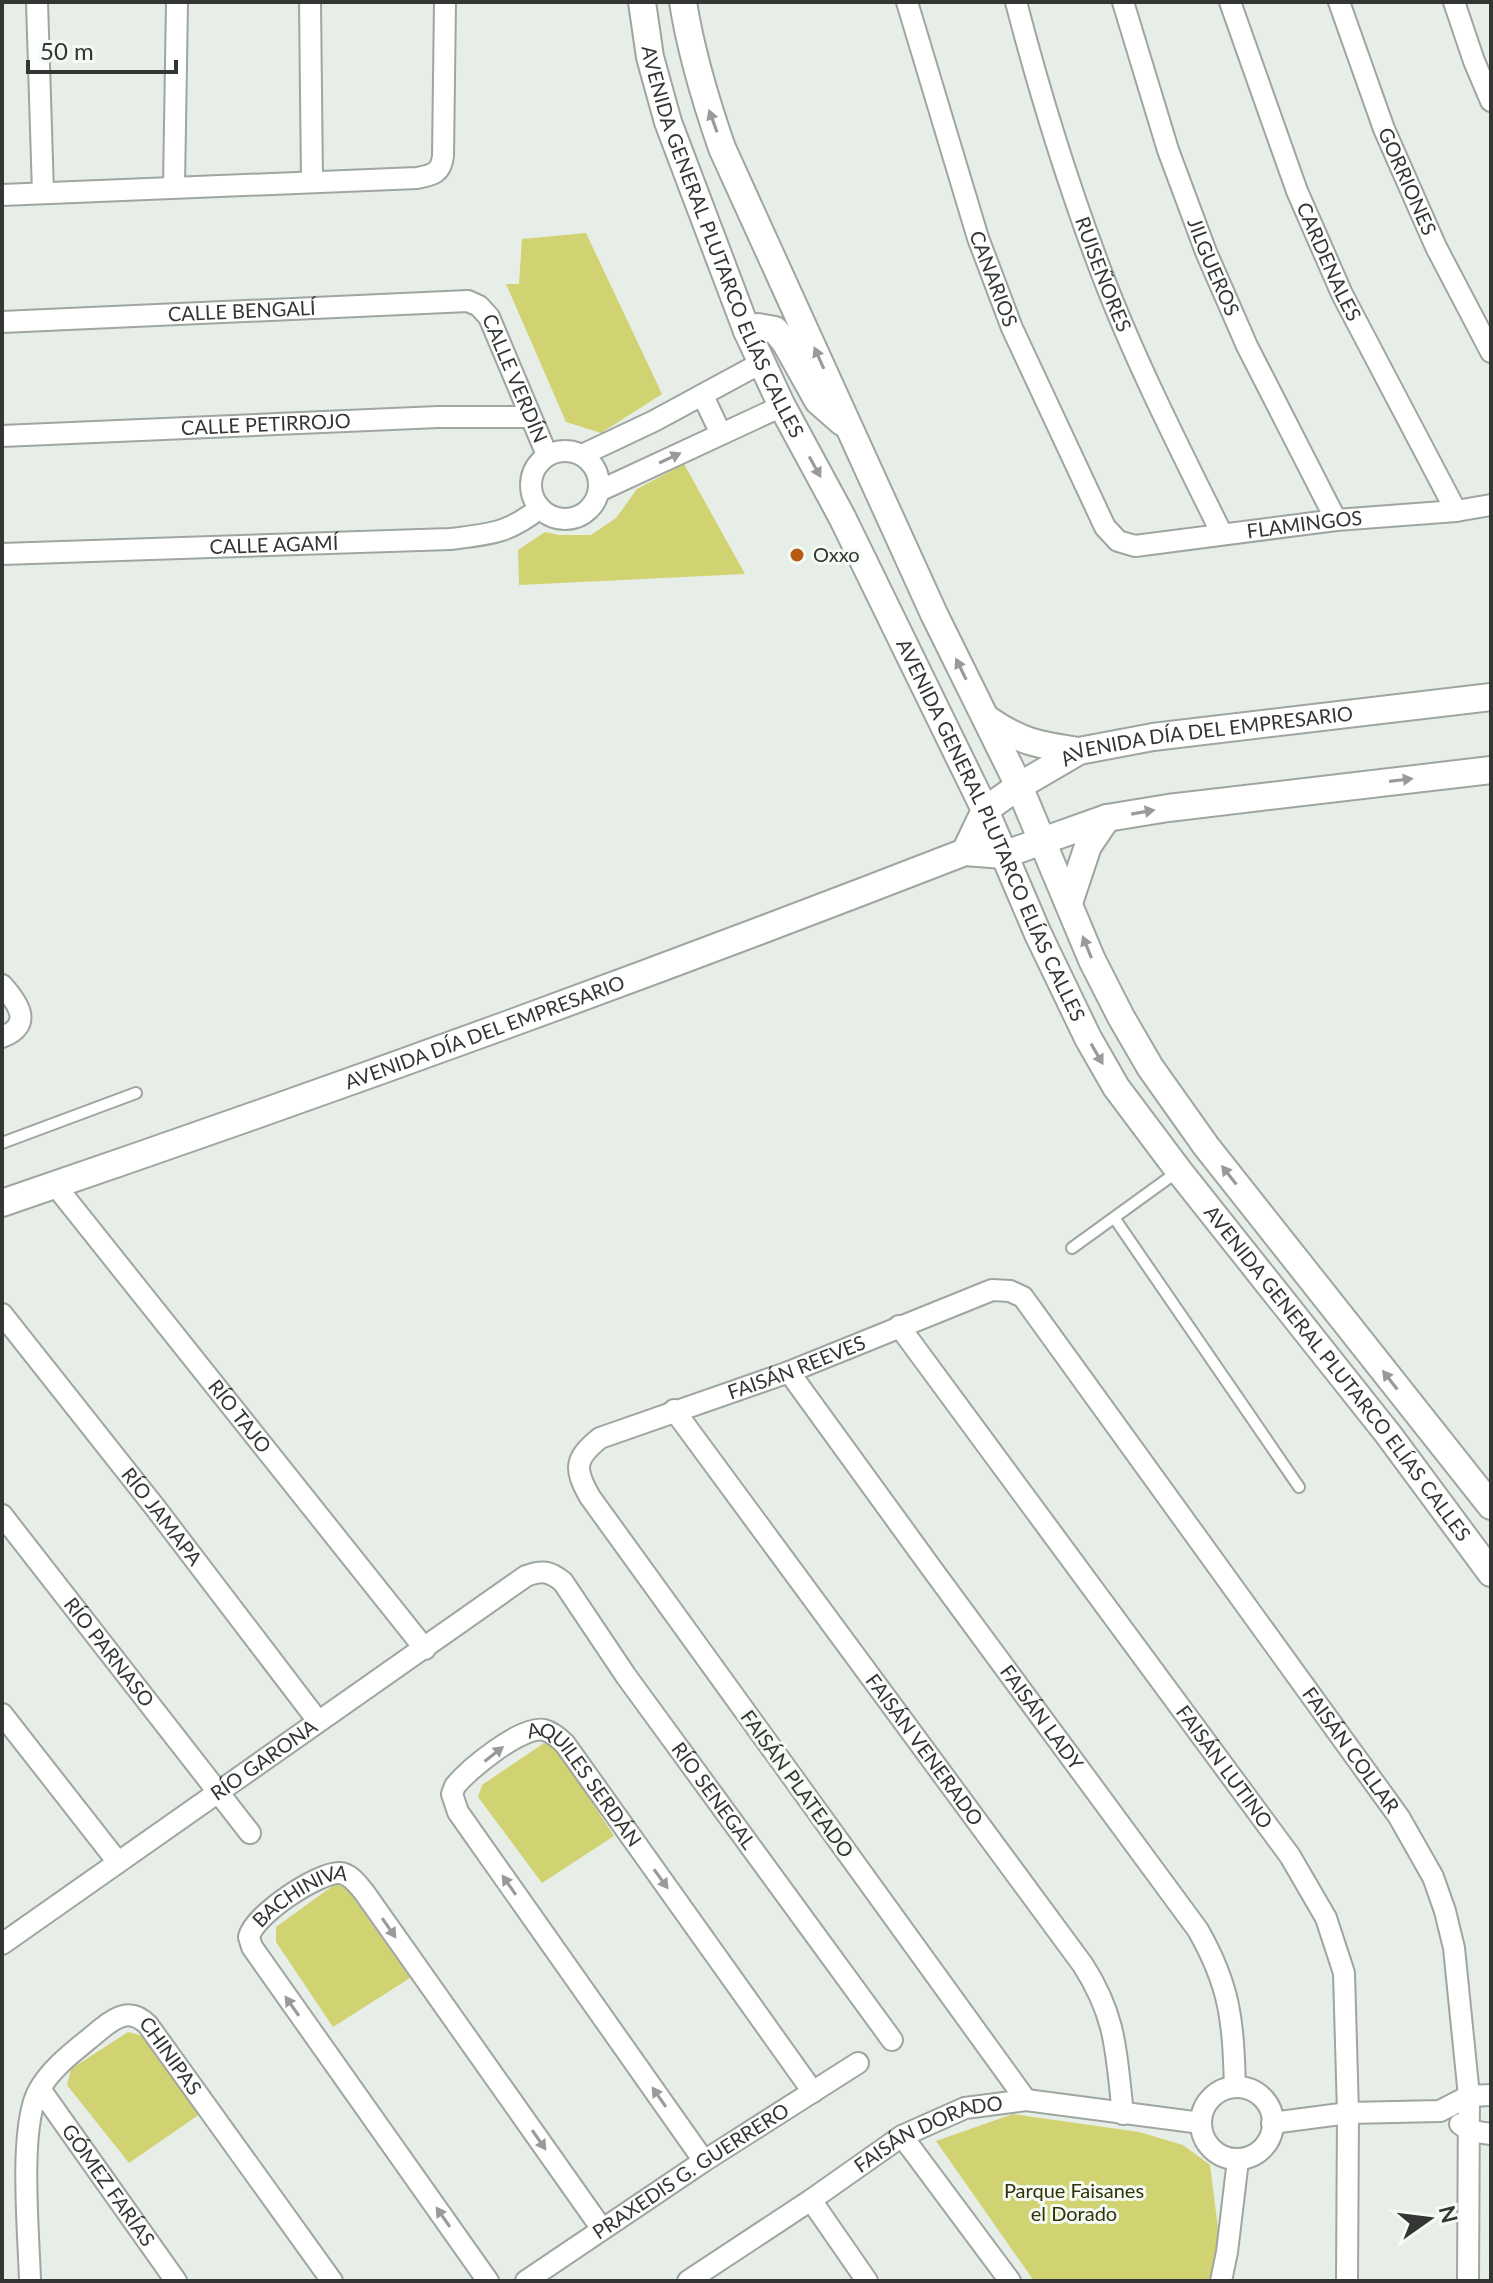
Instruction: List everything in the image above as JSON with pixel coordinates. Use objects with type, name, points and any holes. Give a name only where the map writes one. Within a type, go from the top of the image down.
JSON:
[{"type":"street","points":[[37,2],[43,193]]},
{"type":"street","points":[[174,186],[177,2]]},
{"type":"street","points":[[310,2],[312,182]]},
{"type":"street","points":[[2,195],[417,178],[434,174],[442,167],[445,2]]},
{"type":"street","name":"AVENIDA GENERAL PLUTARCO ELÍAS CALLES","points":[[642,2],[650,57],[668,122],[747,331],[985,810],[1088,1038],[1116,1087],[1179,1171],[1388,1434],[1491,1573]]},
{"type":"street","name":"AVENIDA GENERAL PLUTARCO ELÍAS CALLES","points":[[683,2],[689,44],[722,148],[934,614],[1019,786],[1092,960],[1150,1067],[1206,1146],[1491,1506]]},
{"type":"street","name":"CANARIOS","points":[[907,2],[978,238],[1012,328],[1105,527],[1118,541]]},
{"type":"street","name":"RUISEÑORES","points":[[1016,2],[1058,149],[1103,276],[1158,403],[1222,534]]},
{"type":"street","name":"JILGUEROS","points":[[1123,2],[1168,150],[1206,252],[1247,346],[1336,520]]},
{"type":"street","name":"CARDENALES","points":[[1230,2],[1297,191],[1342,294],[1456,511]]},
{"type":"street","name":"GORRIONES","points":[[1339,2],[1384,129],[1436,247],[1491,352]]},
{"type":"street","points":[[1454,2],[1491,101]]},
{"type":"street","name":"CALLE BENGALÍ","points":[[2,322],[468,301],[479,306]]},
{"type":"street","name":"CALLE VERDÍN","points":[[479,306],[489,317],[547,455]]},
{"type":"street","points":[[747,331],[758,327],[775,330],[818,401],[851,429]]},
{"type":"street","points":[[582,455],[703,396],[761,363]]},
{"type":"street","points":[[703,396],[721,434]]},
{"type":"street","points":[[599,491],[782,406]]},
{"type":"street","name":"CALLE PETIRROJO","points":[[2,436],[438,417],[530,417]]},
{"type":"street","points":[[564,450],[582,455],[596,470],[599,491],[593,505],[582,515],[567,519],[552,517],[540,508],[531,490],[534,470],[547,455],[564,450]]},
{"type":"street","name":"FLAMINGOS","points":[[1118,541],[1135,546],[1336,520],[1456,511],[1491,505]]},
{"type":"street","name":"CALLE AGAMÍ","points":[[2,554],[450,539],[494,533],[519,525],[540,508]]},
{"type":"street","name":"AVENIDA DÍA DEL EMPRESARIO","points":[[965,852],[985,810],[1079,751],[1153,737],[1491,697]]},
{"type":"street","points":[[985,717],[1012,736],[1037,745],[1079,751]]},
{"type":"street","name":"AVENIDA DÍA DEL EMPRESARIO","points":[[2,1203],[598,992],[965,852],[1003,855],[1107,818],[1168,808],[1491,770]]},
{"type":"street","points":[[1069,903],[1088,846],[1107,818]]},
{"type":"street","points":[[2,985],[21,1010],[21,1022],[13,1033],[2,1037]]},
{"type":"street","name":"RÍO TAJO","points":[[55,1185],[425,1649]]},
{"type":"street","name":"FAISÁN REEVES","points":[[578,1464],[586,1449],[600,1438],[789,1372],[992,1290],[1010,1291],[1023,1297]]},
{"type":"street","name":"FAISÁN COLLAR","points":[[1023,1297],[1223,1571],[1421,1851],[1445,1911],[1454,1948],[1469,2096],[1468,2281]]},
{"type":"street","name":"RÍO JAMAPA","points":[[2,1314],[318,1721]]},
{"type":"street","name":"FAISÁN LUTINO","points":[[899,1326],[1308,1883],[1326,1918],[1344,1973],[1348,2113],[1347,2281]]},
{"type":"street","name":"FAISÁN LADY","points":[[789,1372],[1198,1930],[1213,1956],[1233,2021],[1235,2087]]},
{"type":"street","name":"FAISÁN VENERADO","points":[[674,1410],[1090,1975],[1112,2024],[1123,2114]]},
{"type":"street","points":[[1388,1434],[1409,1429],[1433,1435]]},
{"type":"street","name":"FAISÁN PLATEADO","points":[[578,1464],[581,1481],[590,1497],[1026,2100]]},
{"type":"street","name":"RÍO PARNASO","points":[[2,1515],[250,1833]]},
{"type":"street","name":"RÍO SENEGAL","points":[[526,1576],[539,1571],[553,1573],[563,1582],[626,1676],[892,2040]]},
{"type":"street","name":"RÍO GARONA","points":[[5,1934],[117,1861],[526,1576]]},
{"type":"street","points":[[2,1714],[117,1861]]},
{"type":"street","name":"AQUILES SERDÁN","points":[[704,2161],[458,1812],[452,1794],[455,1786],[513,1739],[533,1730],[546,1730],[565,1744],[813,2092]]},
{"type":"street","name":"BACHINIVA","points":[[488,2281],[252,1947],[249,1937],[256,1922],[324,1876],[337,1873],[347,1875],[364,1892],[602,2229]]},
{"type":"street","name":"CHINIPAS","points":[[30,2281],[27,2156],[32,2106],[40,2089],[58,2066],[112,2020],[127,2014],[142,2018],[332,2281]]},
{"type":"street","name":"PRAXEDIS G. GUERRERO","points":[[526,2281],[704,2161],[858,2063]]},
{"type":"street","points":[[1235,2087],[1255,2092],[1263,2099],[1269,2107],[1272,2123],[1265,2146],[1258,2153],[1238,2160],[1219,2155],[1211,2148],[1205,2140],[1201,2123],[1208,2101],[1225,2089],[1235,2087]]},
{"type":"street","name":"GÓMEZ FARÍAS","points":[[40,2089],[176,2281]]},
{"type":"street","points":[[1272,2123],[1348,2113],[1440,2111],[1469,2096],[1491,2095]]},
{"type":"street","name":"FAISÁN DORADO","points":[[688,2281],[718,2273],[811,2200],[902,2136],[965,2108],[1026,2100],[1201,2123]]},
{"type":"street","points":[[1440,2111],[1470,2131],[1491,2134]]},
{"type":"street","points":[[902,2136],[1010,2281]]},
{"type":"street","points":[[1221,2281],[1238,2160]]},
{"type":"street","points":[[811,2200],[867,2281]]},
{"type":"lane","points":[[2,1143],[136,1093]]},
{"type":"lane","points":[[1072,1248],[1179,1171]]},
{"type":"lane","points":[[1115,1219],[1299,1487]]},
{"type":"green space","points":[[586,233],[662,394],[601,433],[566,422],[506,284],[519,284],[522,239]]},
{"type":"green space","points":[[684,464],[745,574],[519,585],[518,550],[545,532],[591,535],[616,518],[637,489]]},
{"type":"green space","points":[[544,1743],[554,1745],[614,1836],[542,1883],[478,1797],[482,1785]]},
{"type":"green space","points":[[334,1885],[345,1886],[410,1978],[333,2027],[276,1942],[276,1927]]},
{"type":"green space","points":[[128,2032],[147,2037],[200,2114],[129,2163],[67,2085],[71,2069]]},
{"type":"green space","name":"Parque Faisanes el Dorado","points":[[1013,2114],[1139,2132],[1183,2145],[1210,2165],[1220,2244],[1212,2281],[1034,2281],[936,2141]]},
{"type":"place","name":"Oxxo","points":[[797,555]]}]
